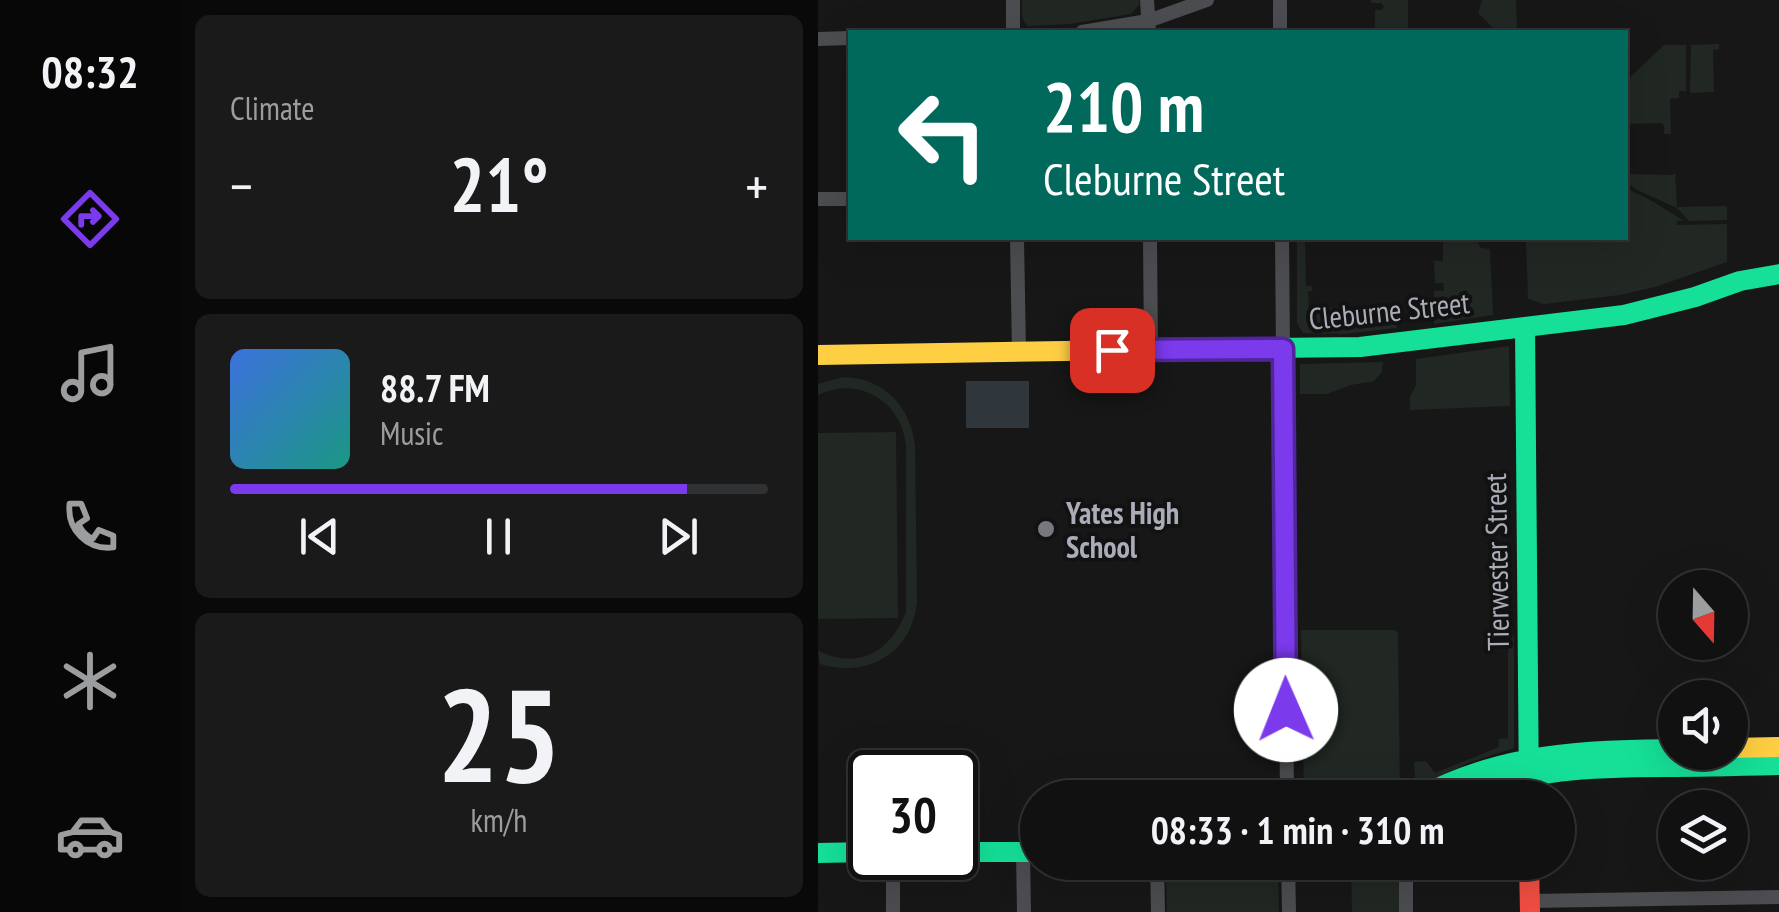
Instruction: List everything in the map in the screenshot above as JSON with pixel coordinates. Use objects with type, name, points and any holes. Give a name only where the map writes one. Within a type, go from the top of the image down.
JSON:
[{"type":"street","points":[[1013,0],[1014,30]]},
{"type":"street","points":[[1148,0],[1148,27]]},
{"type":"street","points":[[1108,30],[1148,27],[1207,0]]},
{"type":"street","points":[[1280,0],[1280,30]]},
{"type":"street","points":[[818,38],[848,38]]},
{"type":"street","points":[[818,199],[848,198]]},
{"type":"street","points":[[1016,240],[1019,352]]},
{"type":"street","points":[[1150,240],[1151,350]]},
{"type":"street","points":[[1282,240],[1287,780]]},
{"type":"street","name":"Cleburne Street","points":[[818,356],[1360,346],[1624,315],[1740,281],[1780,274]]},
{"type":"street","name":"Tierwester Street","points":[[1524,326],[1529,780]]},
{"type":"street","points":[[1748,748],[1780,748]]},
{"type":"street","points":[[1455,780],[1471,772],[1658,750]]},
{"type":"street","points":[[1504,780],[1529,766],[1780,766]]},
{"type":"street","points":[[818,852],[848,852]]},
{"type":"street","points":[[978,852],[1020,852]]},
{"type":"street","points":[[893,880],[893,912]]},
{"type":"street","points":[[1024,912],[1028,880]]},
{"type":"street","points":[[1157,880],[1158,912]]},
{"type":"street","points":[[1288,880],[1289,912]]},
{"type":"street","points":[[1406,880],[1406,912]]},
{"type":"street","points":[[1529,880],[1530,906],[1755,905],[1780,897]]},
{"type":"shaded area","points":[[1022,0],[1139,0],[1139,5],[1131,14],[1028,26],[1023,18]]},
{"type":"shaded area","points":[[1408,0],[1408,30],[1375,30],[1375,10],[1384,7],[1371,3]]},
{"type":"shaded area","points":[[1482,0],[1516,0],[1517,30],[1495,30],[1478,13]]},
{"type":"shaded area","points":[[1719,44],[1719,49],[1713,50],[1714,92],[1690,93],[1691,45]]},
{"type":"shaded area","points":[[1664,45],[1686,45],[1686,91],[1679,91],[1679,98],[1670,99],[1671,134],[1664,134],[1661,123],[1628,124],[1628,79]]},
{"type":"shaded area","points":[[1675,170],[1677,207],[1727,206],[1727,220],[1689,221],[1677,208],[1628,183],[1628,174],[1674,175]]},
{"type":"shaded area","points":[[1628,187],[1684,221],[1677,221],[1677,225],[1727,224],[1727,262],[1655,287],[1544,304],[1528,299],[1526,241],[1628,240]]},
{"type":"shaded area","points":[[1297,240],[1305,240],[1306,286],[1312,286],[1312,291],[1308,291],[1309,308],[1397,307],[1397,328],[1345,334],[1303,333],[1297,323]]},
{"type":"shaded area","points":[[1476,240],[1481,248],[1490,249],[1493,315],[1434,324],[1434,291],[1444,291],[1443,283],[1435,283],[1434,261],[1443,261],[1443,241]]},
{"type":"shaded area","points":[[1509,346],[1510,406],[1410,410],[1410,397],[1416,385],[1416,359]]},
{"type":"shaded area","points":[[1383,362],[1382,372],[1374,381],[1327,394],[1300,394],[1300,364]]},
{"type":"shaded area","points":[[843,377],[871,383],[893,397],[908,418],[915,446],[914,619],[907,634],[885,657],[855,668],[820,664],[818,651],[847,659],[871,654],[891,638],[906,612],[906,446],[896,416],[876,396],[848,388],[818,395],[818,384]]},
{"type":"shaded area","points":[[966,381],[1029,381],[1029,428],[966,428]]},
{"type":"shaded area","points":[[896,432],[898,618],[818,619],[818,433]]},
{"type":"shaded area","points":[[1508,628],[1512,629],[1514,639],[1514,748],[1468,763],[1434,780],[1415,780],[1414,762],[1426,761],[1435,773],[1499,747],[1498,739],[1508,738]]},
{"type":"shaded area","points":[[1301,630],[1398,632],[1400,780],[1304,780]]},
{"type":"shaded area","points":[[1166,880],[1278,880],[1279,912],[1167,912]]},
{"type":"shaded area","points":[[1351,880],[1400,880],[1400,912],[1352,912]]},
{"type":"traffic: fast","points":[[1194,349],[1360,347],[1624,315],[1740,281],[1780,274]]},
{"type":"traffic: fast","points":[[1525,327],[1529,780]]},
{"type":"traffic: fast","points":[[1457,780],[1543,757],[1658,750]]},
{"type":"traffic: fast","points":[[1514,780],[1612,768],[1780,765]]},
{"type":"traffic: fast","points":[[818,853],[848,852]]},
{"type":"traffic: fast","points":[[978,852],[1020,852]]},
{"type":"traffic: slow","points":[[818,355],[1194,349]]},
{"type":"traffic: slow","points":[[1748,748],[1780,747]]},
{"type":"traffic: jam","points":[[1529,880],[1530,912]]},
{"type":"place","name":"Yates High School","points":[[1046,529]]},
{"type":"route","points":[[1112,350],[1283,349],[1286,710]]}]
